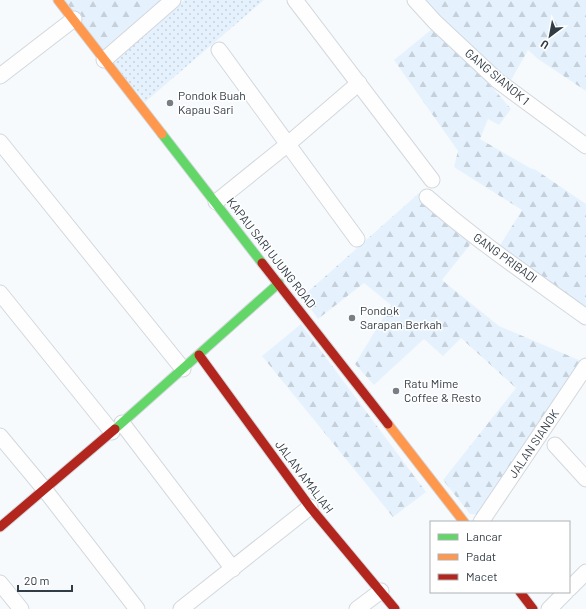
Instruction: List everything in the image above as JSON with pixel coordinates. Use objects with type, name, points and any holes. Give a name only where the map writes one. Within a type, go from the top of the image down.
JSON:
[{"type":"street","name":"KAPAU SARI UJUNG ROAD","points":[[58,0],[463,521]]},
{"type":"street","points":[[104,60],[173,0]]},
{"type":"street","points":[[295,0],[432,180]]},
{"type":"street","name":"GANG SIANOK 1","points":[[416,0],[436,22],[498,81],[586,146]]},
{"type":"street","points":[[0,76],[74,19]]},
{"type":"street","points":[[219,50],[356,239]]},
{"type":"street","points":[[216,202],[288,144],[359,83]]},
{"type":"street","points":[[0,142],[183,369]]},
{"type":"street","name":"GANG PRIBADI","points":[[427,197],[480,241],[586,317]]},
{"type":"street","points":[[0,527],[117,428],[279,283]]},
{"type":"street","points":[[0,293],[117,428],[233,569]]},
{"type":"street","name":"JALAN AMALIAH","points":[[198,355],[310,507],[395,609]]},
{"type":"street","name":"JALAN SIANOK","points":[[482,521],[586,366]]},
{"type":"street","points":[[0,436],[45,490],[137,609]]},
{"type":"street","points":[[555,445],[586,479]]},
{"type":"street","points":[[181,609],[310,507]]},
{"type":"street","points":[[570,588],[586,572]]},
{"type":"street","points":[[0,583],[21,609]]},
{"type":"street","points":[[357,609],[381,591]]},
{"type":"street","points":[[521,593],[532,609]]},
{"type":"street","points":[[549,609],[565,593]]},
{"type":"green space","points":[[63,0],[165,0],[105,52]]},
{"type":"green space","points":[[184,0],[264,0],[145,102],[110,59]]},
{"type":"green space","points":[[421,0],[586,0],[586,91],[538,59],[528,50],[510,82]]},
{"type":"green space","points":[[432,29],[466,57],[511,109],[499,125],[488,119],[480,139],[536,170],[586,204],[586,309],[499,247],[522,210],[454,167],[458,151],[394,60]]},
{"type":"green space","points":[[419,193],[473,241],[442,280],[499,326],[581,361],[558,394],[481,515],[470,514],[443,480],[516,388],[461,338],[443,356],[424,339],[374,385],[355,364],[391,305],[364,283],[318,319],[302,297]]},
{"type":"green space","points":[[301,324],[426,492],[393,517],[262,356]]},
{"type":"traffic: fast","points":[[162,134],[262,263]]},
{"type":"traffic: fast","points":[[115,429],[279,283]]},
{"type":"traffic: slow","points":[[58,0],[162,134]]},
{"type":"traffic: slow","points":[[388,424],[463,521]]},
{"type":"traffic: jam","points":[[262,263],[388,424]]},
{"type":"traffic: jam","points":[[199,355],[310,507],[395,609]]},
{"type":"traffic: jam","points":[[0,527],[115,429]]},
{"type":"traffic: jam","points":[[521,593],[533,609]]},
{"type":"place","name":"Pondok Buah Kapau Sari","points":[[170,103]]},
{"type":"place","name":"Pondok Sarapan Berkah","points":[[352,318]]},
{"type":"place","name":"Ratu Mime Coffee & Resto","points":[[396,391]]}]
